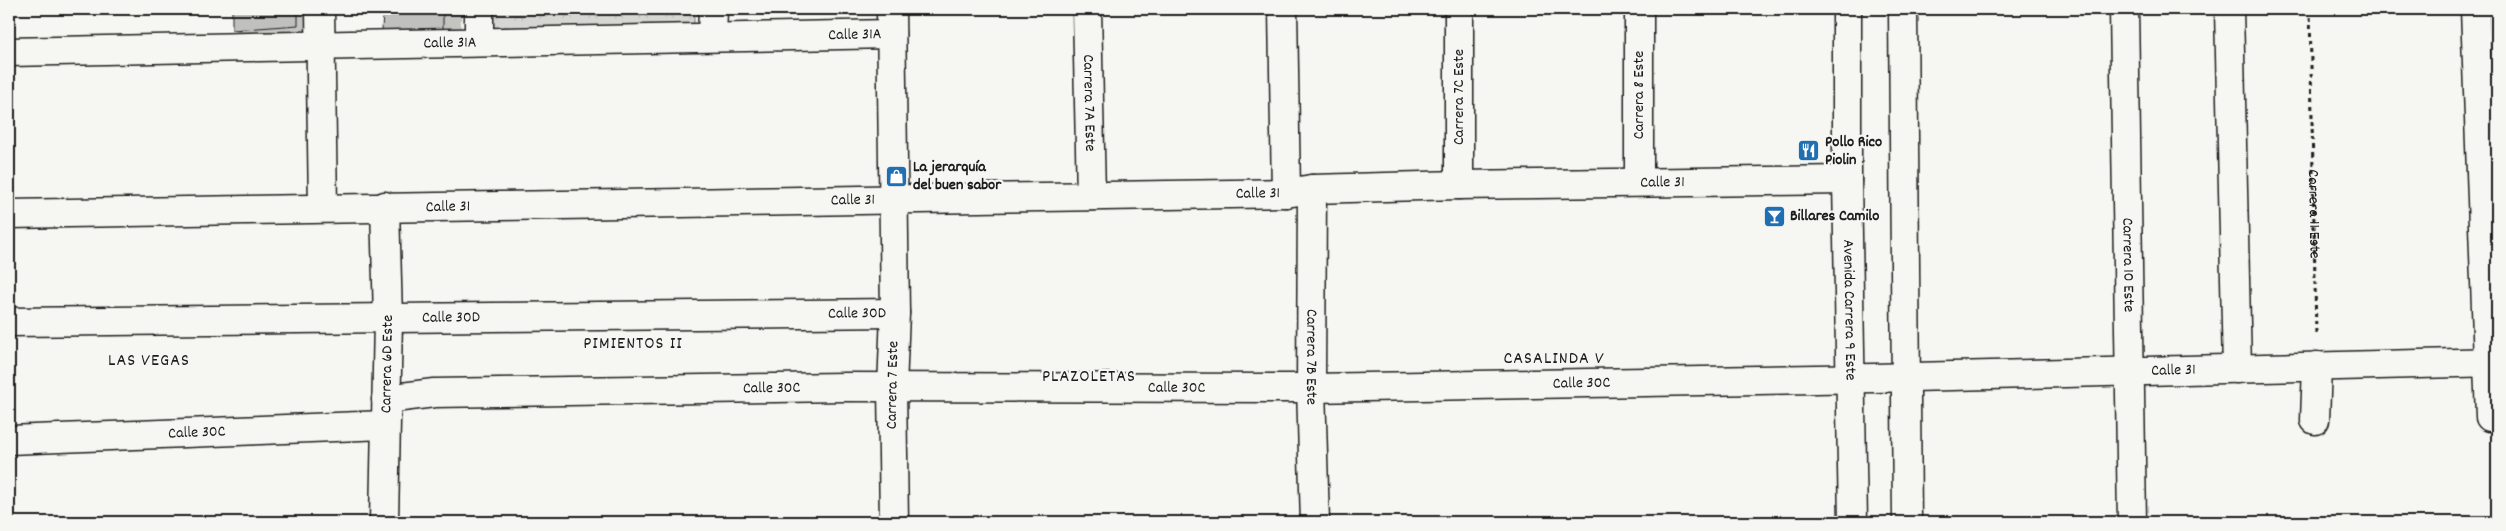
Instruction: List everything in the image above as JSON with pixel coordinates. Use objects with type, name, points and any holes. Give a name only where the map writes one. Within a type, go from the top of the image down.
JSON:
[{"type":"street","points":[[320,9],[323,208]]},
{"type":"street","points":[[478,9],[478,42]]},
{"type":"street","points":[[712,37],[713,9]]},
{"type":"street","name":"Carrera 7A Este","points":[[1087,9],[1091,196]]},
{"type":"street","points":[[1282,9],[1286,193]]},
{"type":"street","name":"Carrera 7C Este","points":[[1459,9],[1459,185]]},
{"type":"street","name":"Carrera 8 Este","points":[[1639,9],[1639,182]]},
{"type":"street","name":"Avenida Carrera 9 Este","points":[[1847,9],[1847,180],[1853,522]]},
{"type":"street","points":[[1903,9],[1907,522]]},
{"type":"street","name":"Carrera 10 Este","points":[[2124,9],[2132,522]]},
{"type":"street","points":[[2229,9],[2237,369]]},
{"type":"street","points":[[2475,9],[2492,362],[2490,417]]},
{"type":"street","name":"Calle 31A","points":[[9,52],[320,47],[712,37],[891,21]]},
{"type":"street","name":"Carrera 7 Este","points":[[891,21],[894,522]]},
{"type":"street","name":"Calle 31","points":[[9,214],[385,206],[1286,193],[1312,190],[1459,185],[1847,180]]},
{"type":"street","name":"Carrera 7B Este","points":[[1312,190],[1310,388],[1315,522]]},
{"type":"street","name":"Carrera 6D Este","points":[[384,522],[388,319],[385,206]]},
{"type":"street","name":"Calle 30D","points":[[9,322],[894,313]]},
{"type":"street","name":"Calle 31","points":[[1850,378],[2492,362]]},
{"type":"street","points":[[2315,420],[2317,366]]},
{"type":"street","name":"Calle 30C","points":[[9,440],[385,412],[444,393],[892,388],[1310,388],[1850,378]]},
{"type":"path","name":"Carrera 11 Este","points":[[2310,9],[2317,366]]},
{"type":"green space","points":[[492,9],[694,9],[694,26],[492,31]]},
{"type":"building","points":[[232,9],[298,9],[298,25],[232,30]]},
{"type":"building","points":[[383,9],[443,9],[443,31],[382,31]]},
{"type":"place","name":"Pollo Rico Piolin","points":[[1809,151]]},
{"type":"place","name":"La jerarquía del buen sabor","points":[[897,176]]},
{"type":"place","name":"Billares Camilo","points":[[1774,216]]},
{"type":"district","name":"PIMIENTOS II","points":[[633,344]]},
{"type":"district","name":"CASALINDA V","points":[[1554,359]]},
{"type":"district","name":"LAS VEGAS","points":[[149,361]]},
{"type":"district","name":"PLAZOLETAS","points":[[1089,377]]}]
